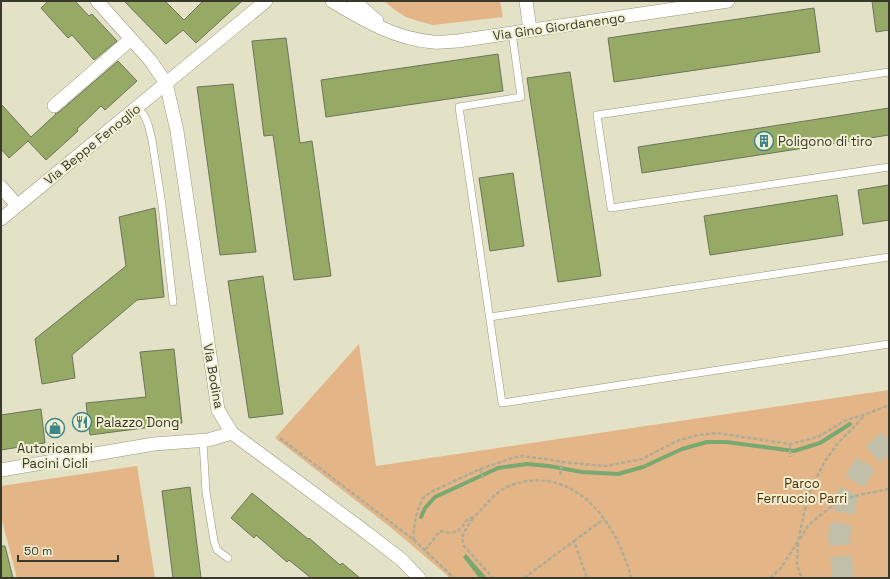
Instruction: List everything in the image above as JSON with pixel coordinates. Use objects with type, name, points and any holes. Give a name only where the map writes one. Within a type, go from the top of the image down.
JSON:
[{"type":"street","points":[[97,1],[150,60],[166,83]]},
{"type":"street","name":"Via Beppe Fenoglio","points":[[1,219],[266,1]]},
{"type":"street","name":"Via Gino Giordanengo","points":[[332,1],[360,18],[391,32],[411,39],[434,42],[458,41],[728,1]]},
{"type":"street","name":"Via Gino Giordanengo","points":[[354,1],[391,32]]},
{"type":"street","points":[[526,1],[530,30]]},
{"type":"street","points":[[54,106],[131,39]]},
{"type":"street","name":"Via Bodina","points":[[166,83],[177,131],[218,410],[232,433],[402,560],[419,578]]},
{"type":"street","points":[[1,187],[17,205]]},
{"type":"street","points":[[1,470],[154,444],[202,441],[232,433]]},
{"type":"lane","points":[[512,33],[521,97],[459,107],[502,403],[889,344]]},
{"type":"lane","points":[[889,72],[597,115],[611,208],[889,167]]},
{"type":"lane","points":[[137,107],[148,124],[152,140],[162,205],[173,302]]},
{"type":"lane","points":[[490,317],[889,257]]},
{"type":"lane","points":[[202,441],[206,492],[214,541],[218,550],[228,558]]},
{"type":"path","points":[[414,540],[412,536],[419,507],[424,498],[431,492],[480,469],[516,457],[523,456],[562,462],[605,466],[642,459],[677,441],[698,435],[717,433],[790,444],[818,438],[846,420],[864,415],[889,405]]},
{"type":"path","points":[[802,578],[797,565],[798,541],[806,500],[825,461],[838,443],[864,415]]},
{"type":"path","points":[[280,438],[414,540],[454,578]]},
{"type":"path","points":[[790,444],[790,457]]},
{"type":"path","points":[[560,475],[562,462]]},
{"type":"path","points":[[480,469],[484,480]]},
{"type":"path","points":[[493,578],[464,546],[462,538],[464,532],[474,517],[495,495],[505,487],[523,481],[537,480],[552,482],[571,488],[586,499],[601,514],[612,531],[626,559],[631,578]]},
{"type":"path","points":[[770,578],[781,568],[806,527],[835,504],[854,496],[889,489]]},
{"type":"path","points":[[425,550],[440,531],[446,533],[455,532],[461,528],[466,521],[474,517]]},
{"type":"path","points":[[524,578],[604,519]]},
{"type":"path","points":[[574,541],[587,578]]},
{"type":"green space","points":[[384,1],[500,1],[503,17],[433,25],[406,17]]},
{"type":"green space","name":"Parco Ferruccio Parri","points":[[359,344],[376,466],[889,390],[889,578],[449,578],[389,526],[275,438]]},
{"type":"green space","points":[[137,466],[155,578],[17,578],[1,517],[1,486]]},
{"type":"shaded area","points":[[466,554],[487,578],[479,578],[463,557]]},
{"type":"building","points":[[48,1],[75,1],[89,16],[92,14],[117,41],[94,60],[72,35],[68,38],[41,8]]},
{"type":"building","points":[[124,1],[165,1],[184,20],[203,1],[242,1],[196,43],[183,30],[166,44]]},
{"type":"building","points":[[872,1],[889,1],[889,30],[876,32]]},
{"type":"building","points":[[814,8],[820,52],[614,82],[608,38]]},
{"type":"building","points":[[286,38],[300,143],[312,141],[331,276],[294,280],[273,135],[264,136],[252,41]]},
{"type":"building","points":[[498,54],[503,91],[326,117],[321,80]]},
{"type":"building","points":[[118,61],[137,81],[105,110],[101,106],[77,129],[78,131],[46,160],[28,141],[9,158],[1,149],[1,104],[31,137],[55,114]]},
{"type":"building","points":[[570,72],[601,276],[558,282],[527,78]]},
{"type":"building","points":[[233,84],[256,252],[220,255],[197,87]]},
{"type":"building","name":"Poligono di tiro","points":[[889,108],[889,135],[642,173],[638,147]]},
{"type":"building","points":[[513,173],[524,246],[490,251],[479,178]]},
{"type":"building","points":[[889,185],[889,220],[863,224],[858,190]]},
{"type":"building","points":[[837,195],[843,235],[710,255],[704,216]]},
{"type":"building","points":[[155,208],[164,297],[137,300],[72,355],[75,378],[42,384],[35,339],[126,266],[119,217]]},
{"type":"building","points":[[263,276],[283,414],[249,418],[228,281]]},
{"type":"building","points":[[174,349],[182,423],[90,435],[86,403],[146,397],[140,352]]},
{"type":"building","points":[[41,409],[45,443],[1,450],[1,415]]},
{"type":"building","points":[[190,487],[201,578],[173,578],[162,491]]},
{"type":"building","points":[[252,493],[308,539],[309,538],[340,565],[342,563],[360,578],[311,578],[289,560],[287,562],[256,535],[254,538],[231,518]]},
{"type":"building","points":[[1,546],[5,546],[13,578],[1,578]]},
{"type":"waterway","points":[[421,517],[425,508],[435,497],[498,468],[527,464],[582,472],[618,474],[643,467],[682,449],[707,442],[726,442],[794,451],[820,443],[850,424]]},
{"type":"tunnel","points":[[843,578],[839,536],[847,496],[867,460],[889,440]]},
{"type":"place","name":"Poligono di tiro","points":[[764,141]]},
{"type":"place","name":"Palazzo Dong","points":[[82,422]]},
{"type":"place","name":"Autoricambi Pacini Cicli","points":[[55,428]]}]
